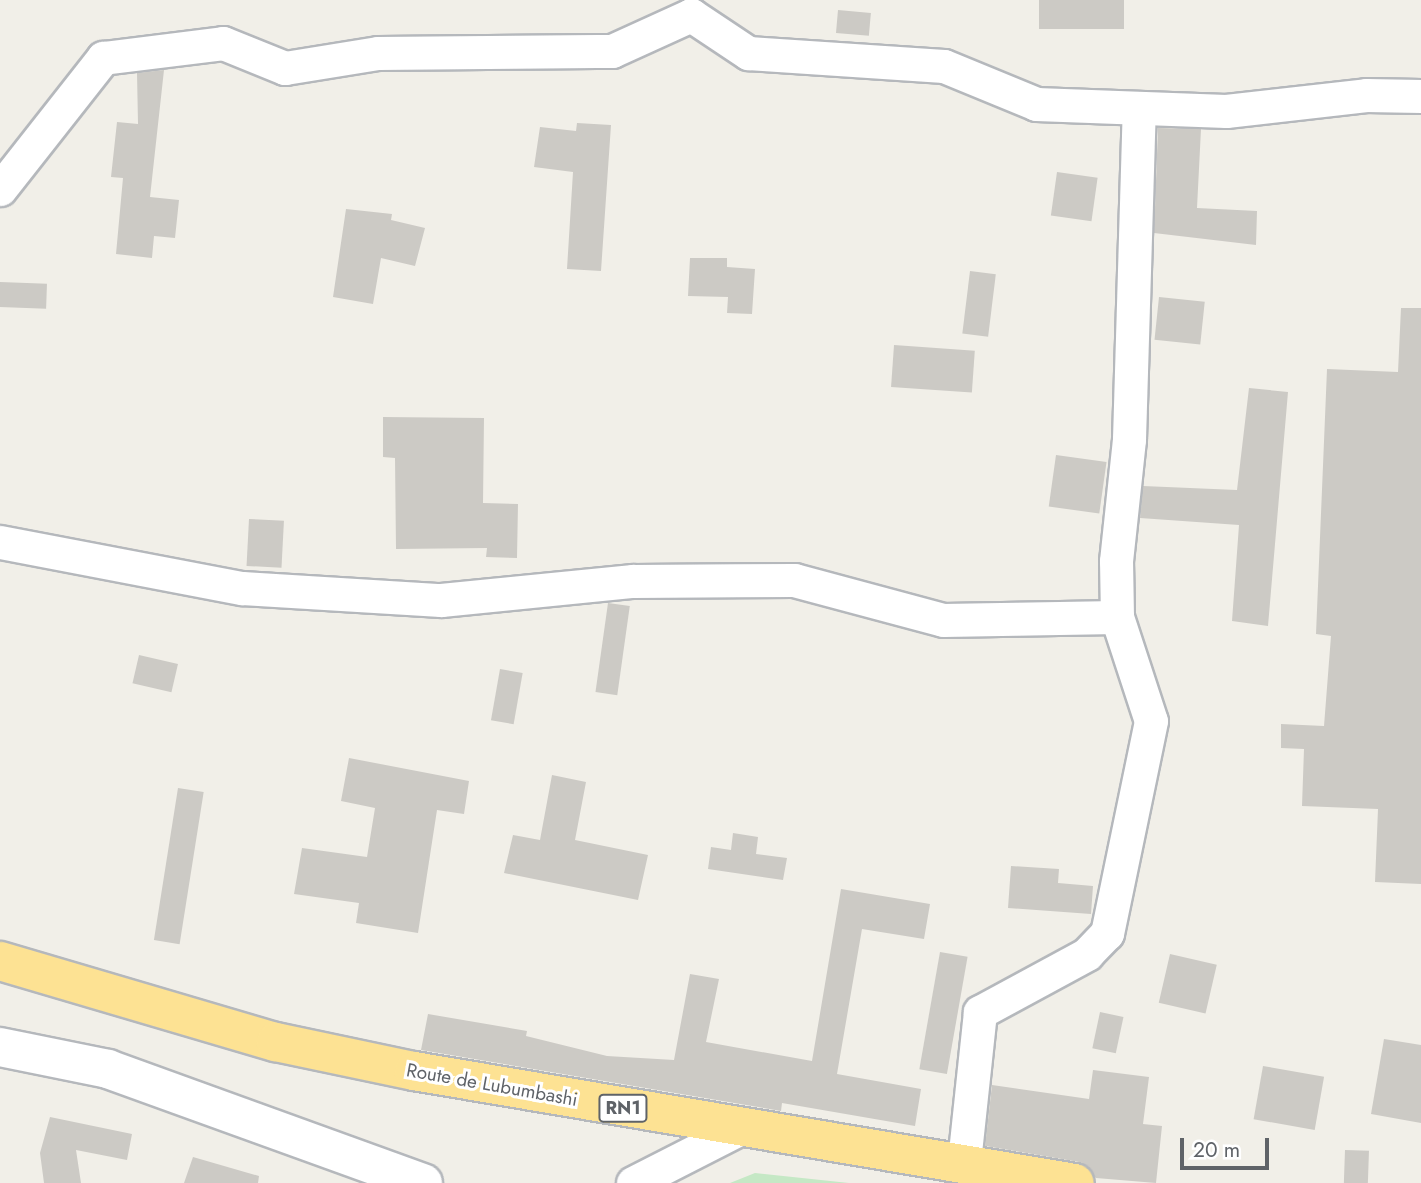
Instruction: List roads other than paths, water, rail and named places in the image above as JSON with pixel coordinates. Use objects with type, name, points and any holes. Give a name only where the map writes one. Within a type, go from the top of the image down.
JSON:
[{"type":"highway","name":"Route de Lubumbashi","points":[[0,961],[276,1042],[535,1094],[964,1161],[1075,1183]]},
{"type":"street","points":[[0,189],[103,58],[223,43],[285,68],[378,53],[612,51],[691,15],[748,53],[944,66],[1036,104],[1226,111],[1366,95],[1421,96]]},
{"type":"street","points":[[964,1161],[980,1012],[1087,954],[1107,933],[1151,721],[1117,617],[1116,561],[1129,439],[1139,108]]},
{"type":"street","points":[[0,542],[242,588],[441,600],[633,582],[794,580],[943,620],[1117,617]]},
{"type":"street","points":[[0,1048],[108,1069],[423,1183]]},
{"type":"street","points":[[633,1183],[743,1127]]}]
